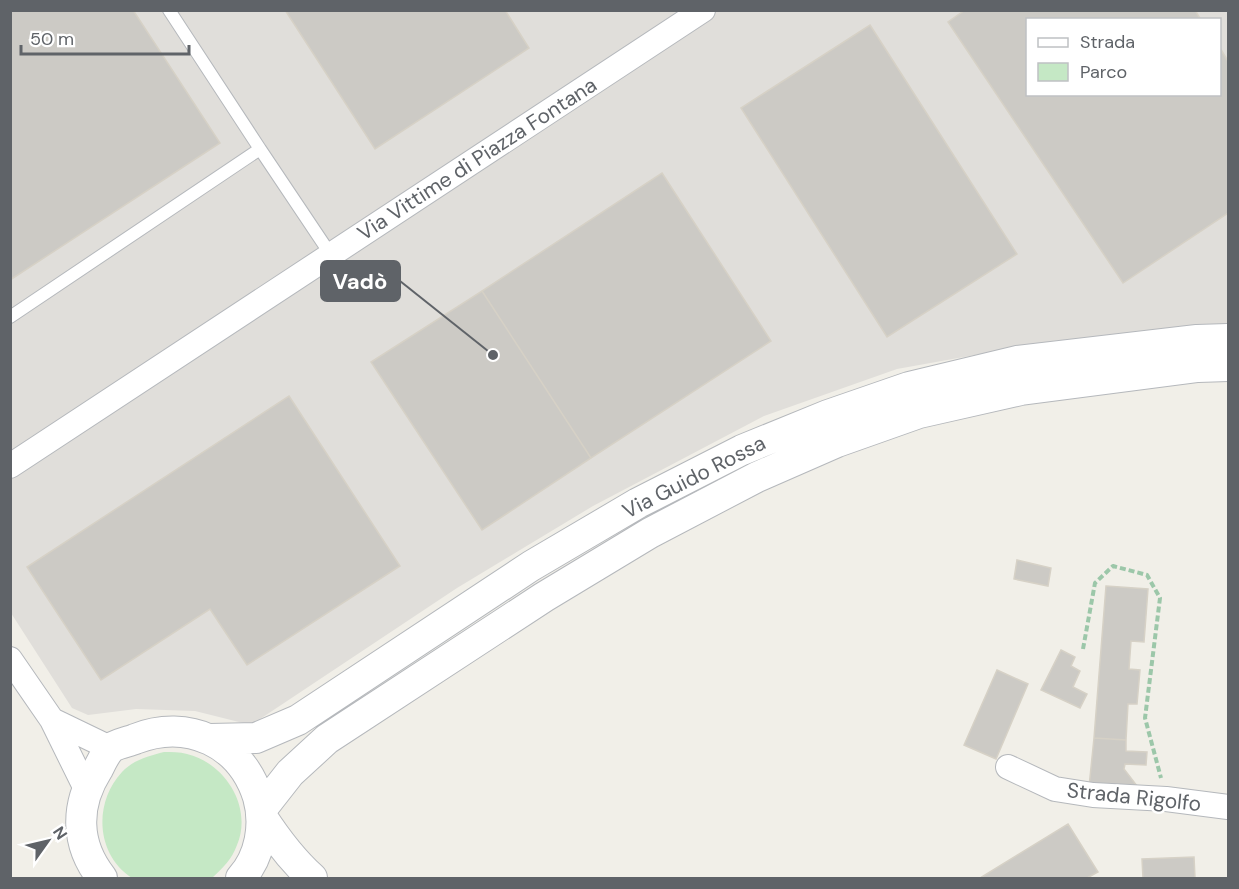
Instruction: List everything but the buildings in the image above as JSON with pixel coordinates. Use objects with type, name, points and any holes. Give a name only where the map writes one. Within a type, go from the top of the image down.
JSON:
[{"type":"street","name":"Via Vittime di Piazza Fontana","points":[[10,466],[703,10]]},
{"type":"street","name":"Via Guido Rossa","points":[[110,748],[152,732],[181,731],[210,739],[256,738],[298,720],[531,566],[638,503],[742,450],[828,415],[909,387],[1017,361],[1197,340],[1228,339]]},
{"type":"street","name":"Via Guido Rossa","points":[[262,813],[290,773],[327,739],[553,591],[650,533],[757,477],[837,442],[930,410],[1021,390],[1198,367],[1228,366]]},
{"type":"street","points":[[10,659],[52,720],[86,789]]},
{"type":"street","points":[[52,720],[110,748],[86,789],[81,813],[82,840],[92,866],[102,879]]},
{"type":"street","name":"Via Guido Rossa","points":[[210,739],[235,756],[253,781],[262,813],[260,844],[249,870],[241,879]]},
{"type":"street","name":"Strada Rigolfo","points":[[1008,767],[1055,789],[1093,795],[1166,799],[1228,807]]},
{"type":"street","points":[[262,813],[276,838],[296,864],[312,879]]},
{"type":"lane","points":[[169,10],[331,255]]},
{"type":"lane","points":[[10,316],[260,149]]},
{"type":"path","points":[[1083,649],[1095,583],[1113,566],[1147,574],[1160,598],[1145,718],[1166,799]]},
{"type":"shaded area","points":[[11,11],[1228,11],[1228,324],[1053,341],[897,369],[764,416],[593,506],[457,588],[251,725],[195,711],[136,709],[88,715],[72,708],[11,613]]},
{"type":"green space","points":[[164,752],[187,754],[213,767],[224,777],[238,802],[241,831],[237,845],[227,863],[212,878],[132,878],[120,868],[105,843],[103,813],[106,798],[113,785],[131,764]]},
{"type":"place","name":"Vadò","points":[[493,355]]}]
